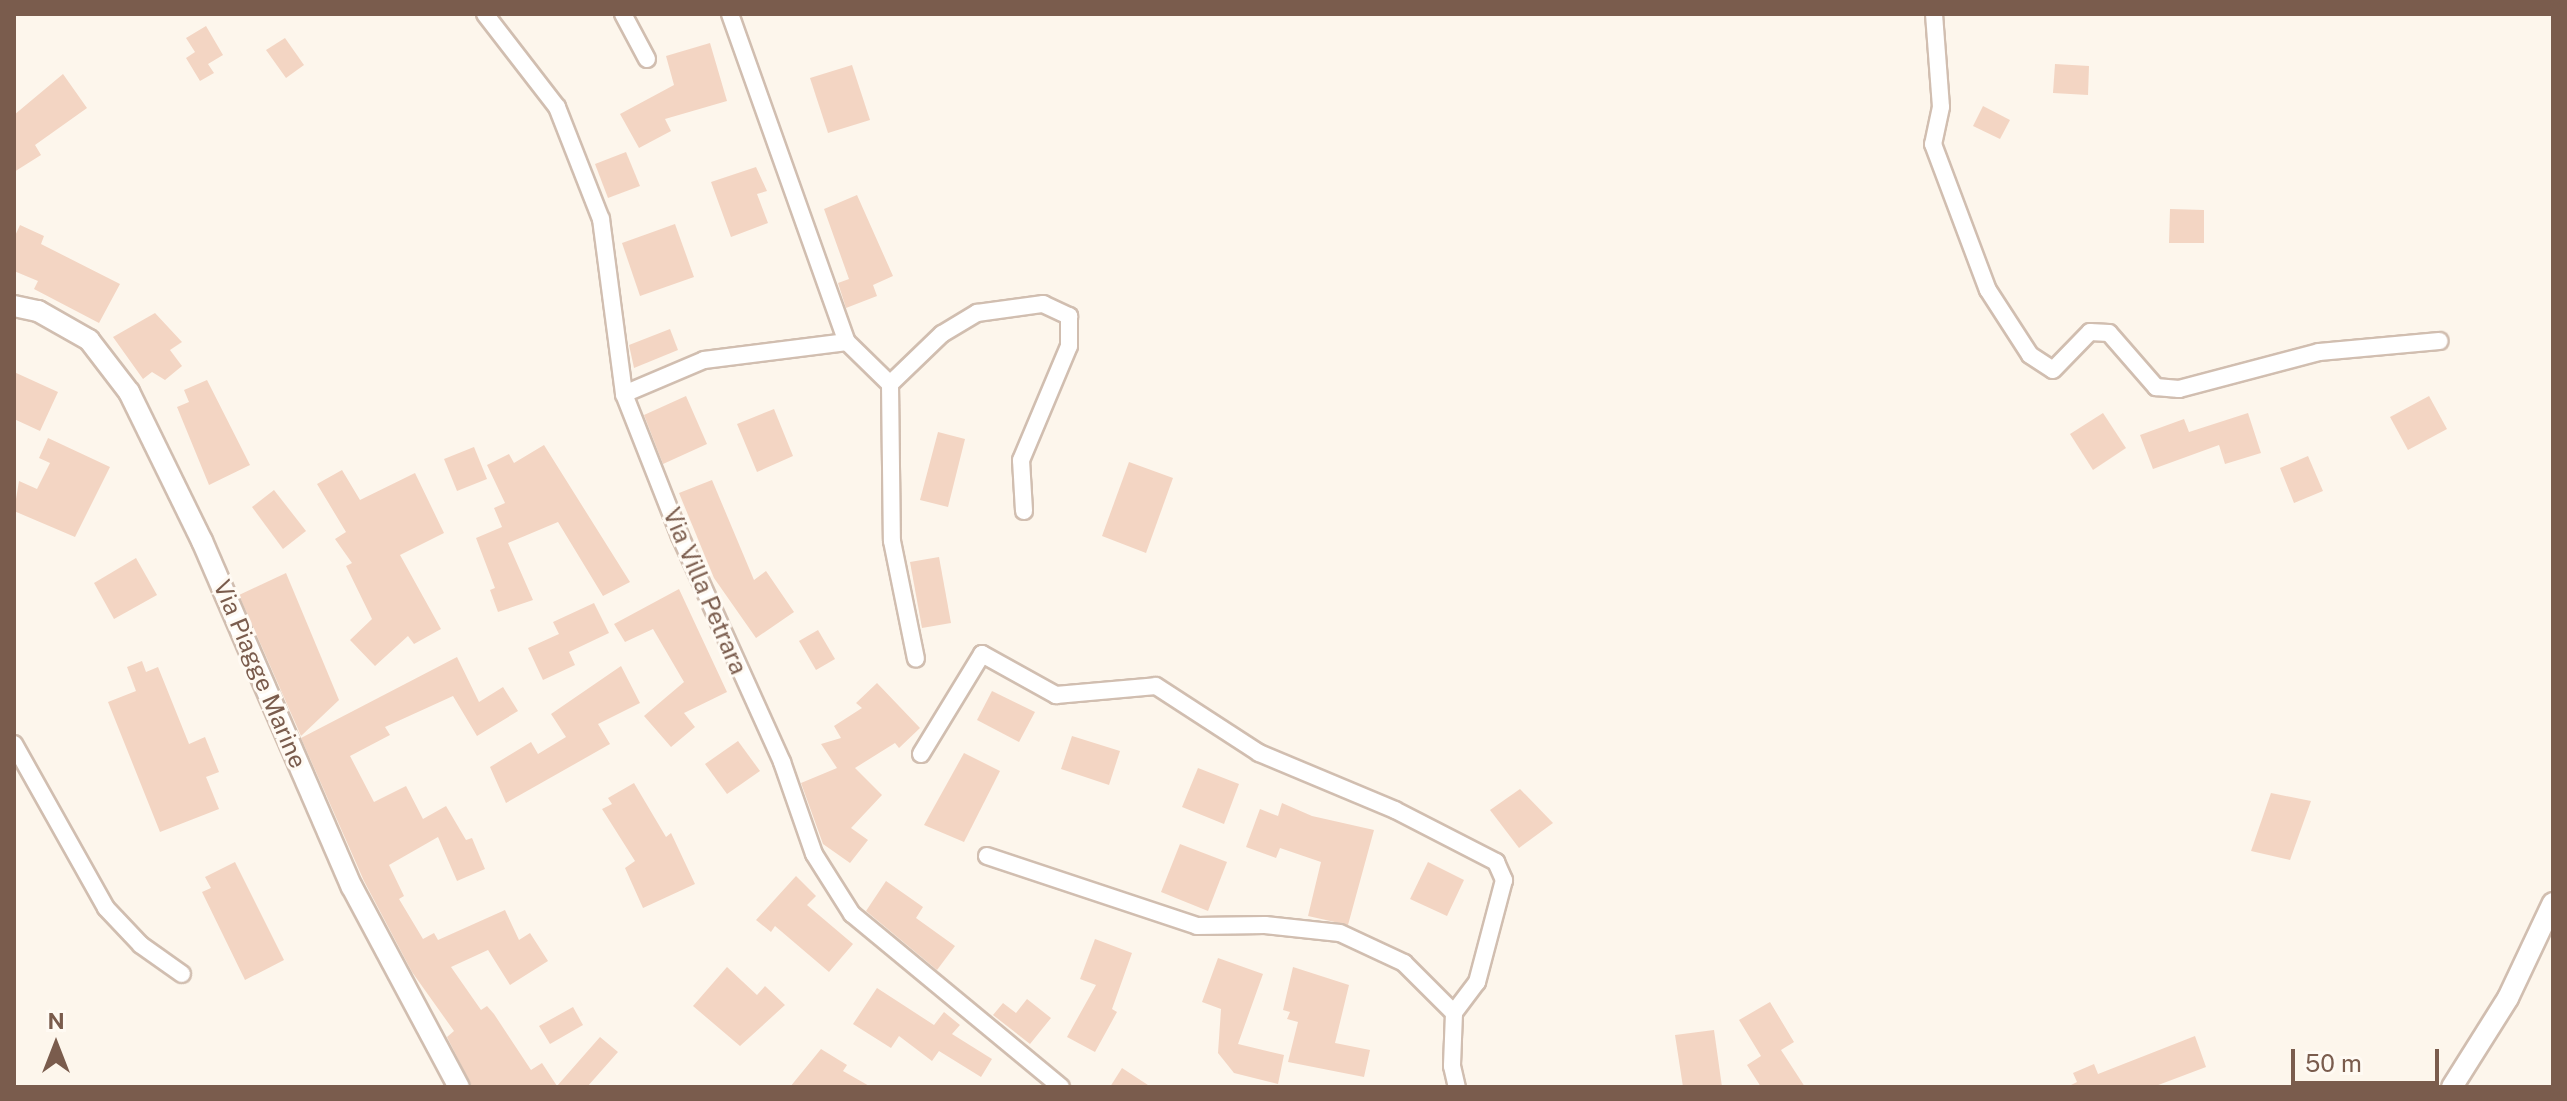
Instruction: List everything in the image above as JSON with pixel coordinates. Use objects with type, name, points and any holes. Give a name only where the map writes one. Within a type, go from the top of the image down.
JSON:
[{"type":"street","name":"Via Villa Petrara","points":[[485,14],[557,107],[601,219],[624,394],[680,536],[782,762],[814,854],[852,914],[1061,1087]]},
{"type":"street","points":[[623,14],[647,59]]},
{"type":"street","points":[[730,14],[847,342],[890,384],[892,541],[916,659]]},
{"type":"street","points":[[1934,14],[1941,107],[1933,144],[1988,290],[2030,355],[2053,370],[2090,332],[2109,333],[2156,387],[2179,389],[2319,352],[2440,341]]},
{"type":"street","points":[[890,384],[942,334],[977,313],[1043,304],[1069,316],[1069,346],[1021,460],[1024,511]]},
{"type":"street","name":"Via Piagge Marine","points":[[14,306],[38,311],[89,340],[129,392],[202,541],[352,887],[459,1087]]},
{"type":"street","points":[[624,394],[704,360],[847,342]]},
{"type":"street","points":[[921,754],[982,654],[1056,695],[1156,686],[1259,753],[1395,810],[1496,862],[1504,880],[1477,982],[1454,1013],[1452,1066],[1457,1087]]},
{"type":"street","points":[[14,744],[106,908],[141,945],[182,974]]},
{"type":"street","points":[[987,856],[1197,926],[1265,925],[1340,933],[1404,963],[1454,1013]]},
{"type":"street","points":[[2452,1087],[2508,998],[2553,903]]},
{"type":"building","points":[[206,26],[223,55],[208,64],[214,73],[200,81],[186,58],[195,52],[186,38]]},
{"type":"building","points":[[285,38],[304,65],[286,78],[266,50]]},
{"type":"building","points":[[710,43],[727,101],[665,119],[671,131],[639,148],[620,114],[674,85],[666,56]]},
{"type":"building","points":[[2055,64],[2089,66],[2088,95],[2053,93]]},
{"type":"building","points":[[852,65],[870,120],[828,133],[810,78]]},
{"type":"building","points":[[63,74],[87,108],[35,145],[41,155],[14,172],[14,115]]},
{"type":"building","points":[[1983,106],[2010,120],[2000,139],[1973,126]]},
{"type":"building","points":[[626,152],[640,186],[608,198],[595,164]]},
{"type":"building","points":[[756,167],[767,191],[757,194],[768,223],[731,237],[711,182]]},
{"type":"building","points":[[857,195],[893,276],[873,285],[877,296],[846,308],[838,283],[849,279],[824,209]]},
{"type":"building","points":[[2170,209],[2204,210],[2204,243],[2169,243]]},
{"type":"building","points":[[675,224],[694,277],[640,296],[622,243]]},
{"type":"building","points":[[20,225],[44,236],[41,244],[120,284],[99,323],[34,289],[38,281],[14,271],[14,238]]},
{"type":"building","points":[[155,313],[182,342],[170,350],[182,366],[165,380],[152,372],[143,379],[113,337]]},
{"type":"building","points":[[670,329],[678,350],[634,368],[629,345]]},
{"type":"building","points":[[14,372],[58,392],[40,431],[14,419]]},
{"type":"building","points":[[207,380],[250,465],[209,485],[177,407],[189,402],[184,390]]},
{"type":"building","points":[[686,396],[707,444],[663,464],[644,415]]},
{"type":"building","points":[[2429,396],[2447,429],[2408,450],[2390,417]]},
{"type":"building","points":[[774,409],[793,456],[757,472],[737,424]]},
{"type":"building","points":[[2103,413],[2126,448],[2093,470],[2070,434]]},
{"type":"building","points":[[2248,413],[2261,453],[2225,464],[2219,445],[2153,469],[2140,435],[2184,419],[2189,432]]},
{"type":"building","points":[[938,432],[965,439],[948,507],[920,500]]},
{"type":"building","points":[[48,438],[110,467],[75,537],[14,511],[19,481],[37,489],[50,463],[39,458]]},
{"type":"building","points":[[544,445],[630,582],[603,596],[558,522],[508,543],[533,600],[498,612],[490,590],[495,588],[476,538],[502,527],[494,508],[505,503],[487,465],[509,454],[514,463]]},
{"type":"building","points":[[474,447],[487,479],[457,491],[444,459]]},
{"type":"building","points":[[2308,456],[2323,491],[2294,503],[2280,468]]},
{"type":"building","points":[[1129,462],[1173,478],[1146,553],[1102,536]]},
{"type":"building","points":[[342,470],[360,500],[415,473],[444,533],[400,555],[441,629],[414,644],[408,636],[375,666],[350,640],[372,619],[346,566],[352,563],[335,539],[346,532],[317,484]]},
{"type":"building","points":[[712,480],[754,580],[766,571],[794,612],[756,638],[714,578],[679,493]]},
{"type":"building","points":[[274,490],[306,531],[283,549],[252,507]]},
{"type":"building","points":[[939,557],[951,623],[922,628],[910,562]]},
{"type":"building","points":[[136,558],[157,595],[114,619],[94,583]]},
{"type":"building","points":[[286,573],[339,700],[301,736],[239,595]]},
{"type":"building","points":[[679,589],[727,692],[684,713],[695,727],[671,747],[644,716],[684,682],[653,629],[625,642],[614,624]]},
{"type":"building","points":[[594,603],[609,633],[569,652],[575,665],[543,680],[528,648],[559,634],[553,622]]},
{"type":"building","points":[[818,630],[835,659],[816,670],[799,641]]},
{"type":"building","points":[[457,657],[479,702],[503,687],[518,711],[477,736],[453,696],[385,727],[390,735],[350,756],[374,802],[406,786],[423,819],[446,806],[466,840],[472,838],[485,869],[457,881],[438,837],[389,865],[404,896],[399,899],[423,939],[434,933],[438,940],[505,910],[519,940],[530,933],[548,961],[510,985],[488,950],[451,967],[481,1010],[487,1006],[494,1014],[531,1070],[542,1063],[557,1086],[600,1037],[618,1052],[587,1087],[472,1087],[447,1037],[454,1031],[412,972],[364,881],[301,738]]},
{"type":"building","points":[[142,661],[146,672],[158,667],[189,744],[205,737],[219,772],[206,777],[219,809],[160,832],[108,702],[136,691],[127,667]]},
{"type":"building","points":[[621,666],[640,703],[598,724],[610,744],[506,803],[490,767],[531,742],[538,754],[566,737],[551,714]]},
{"type":"building","points":[[877,683],[920,728],[899,748],[895,743],[855,768],[882,795],[851,828],[868,840],[850,863],[823,844],[801,783],[837,768],[821,744],[841,738],[834,726],[862,708],[856,703]]},
{"type":"building","points":[[992,691],[1035,712],[1019,742],[977,720]]},
{"type":"building","points":[[1072,736],[1120,751],[1109,785],[1061,769]]},
{"type":"building","points":[[738,741],[760,771],[727,794],[705,764]]},
{"type":"building","points":[[964,753],[1000,771],[964,842],[924,825]]},
{"type":"building","points":[[1198,768],[1239,784],[1224,824],[1182,807]]},
{"type":"building","points":[[634,783],[666,837],[671,833],[695,884],[643,908],[625,868],[635,861],[602,809],[612,804],[608,798]]},
{"type":"building","points":[[1520,789],[1553,823],[1519,848],[1490,810]]},
{"type":"building","points":[[2271,793],[2311,801],[2290,860],[2251,851]]},
{"type":"building","points":[[1282,803],[1312,816],[1374,830],[1348,925],[1308,916],[1321,862],[1280,848],[1276,858],[1246,847],[1260,809],[1278,816]]},
{"type":"building","points":[[1180,844],[1227,862],[1208,911],[1161,892]]},
{"type":"building","points":[[235,862],[284,960],[245,980],[202,892],[211,888],[205,877]]},
{"type":"building","points":[[1428,862],[1464,880],[1447,916],[1410,899]]},
{"type":"building","points":[[796,876],[816,896],[807,905],[853,944],[829,972],[775,926],[771,932],[756,920]]},
{"type":"building","points":[[886,881],[923,907],[916,918],[955,946],[937,970],[866,911]]},
{"type":"building","points":[[1095,939],[1132,953],[1112,1009],[1117,1012],[1095,1052],[1067,1037],[1096,985],[1080,979]]},
{"type":"building","points":[[1218,958],[1263,974],[1238,1044],[1284,1055],[1278,1084],[1234,1073],[1218,1053],[1221,1009],[1202,1002]]},
{"type":"building","points":[[727,967],[757,995],[765,986],[785,1005],[740,1046],[693,1006]]},
{"type":"building","points":[[1293,967],[1349,985],[1335,1043],[1370,1050],[1364,1077],[1288,1062],[1298,1022],[1287,1019],[1290,1012],[1283,1010]]},
{"type":"building","points":[[877,988],[934,1025],[944,1012],[960,1025],[952,1034],[992,1059],[981,1077],[939,1051],[932,1061],[899,1036],[891,1048],[853,1024]]},
{"type":"building","points":[[1027,999],[1051,1018],[1030,1044],[993,1015],[1003,1003],[1016,1013]]},
{"type":"building","points":[[1770,1002],[1794,1042],[1781,1050],[1805,1087],[1761,1087],[1747,1065],[1761,1056],[1739,1020]]},
{"type":"building","points":[[573,1007],[583,1025],[550,1044],[539,1026]]},
{"type":"building","points":[[1714,1030],[1722,1087],[1683,1087],[1675,1035]]},
{"type":"building","points":[[2195,1036],[2206,1067],[2153,1087],[2067,1087],[2077,1082],[2073,1073],[2094,1064],[2098,1074]]},
{"type":"building","points":[[821,1049],[847,1065],[843,1071],[871,1087],[790,1087]]},
{"type":"building","points":[[1122,1068],[1151,1087],[1110,1087]]}]
